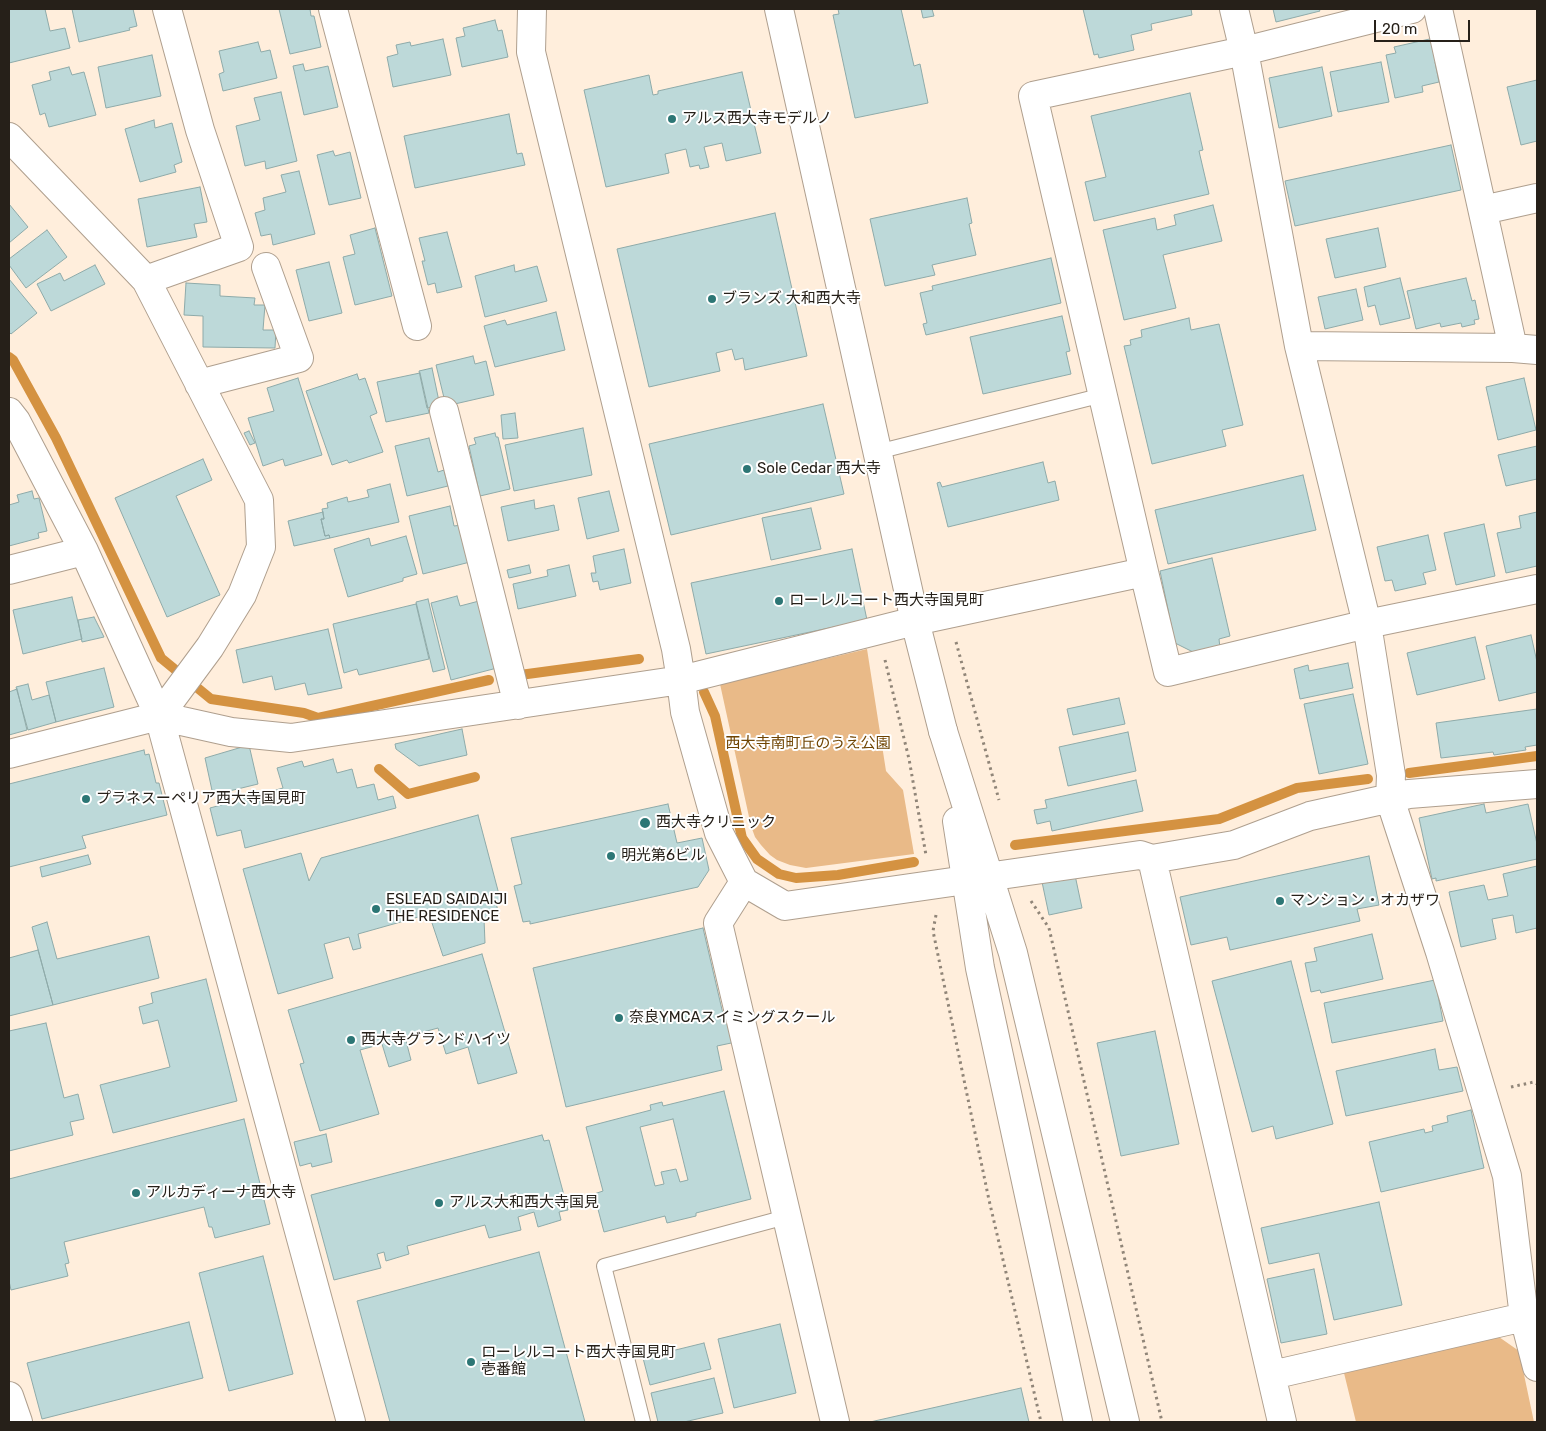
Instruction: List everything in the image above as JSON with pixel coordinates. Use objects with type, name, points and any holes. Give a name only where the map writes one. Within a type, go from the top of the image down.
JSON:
[{"type":"street","points":[[146,280],[239,247],[200,130],[167,9]]},
{"type":"street","points":[[333,9],[417,326]]},
{"type":"street","points":[[532,9],[531,52],[674,639],[685,712],[719,833],[744,882],[786,906],[1140,855],[1152,859],[1234,845],[1310,816],[1409,794],[1537,784]]},
{"type":"street","points":[[779,9],[915,621],[978,878],[1015,962],[1125,1422]]},
{"type":"street","points":[[1234,9],[1244,51],[1299,346],[1367,624],[1391,775],[1390,798],[1440,952],[1507,1176],[1524,1318],[1537,1367]]},
{"type":"street","points":[[1412,9],[1244,51],[1033,96],[1168,672],[1367,624],[1537,589]]},
{"type":"street","points":[[1299,346],[1525,349],[1483,210],[1438,9]]},
{"type":"street","points":[[9,137],[146,280],[259,500],[261,547],[242,595],[210,647],[159,716]]},
{"type":"street","points":[[1483,210],[1537,198]]},
{"type":"street","points":[[199,384],[299,358],[266,267]]},
{"type":"street","points":[[444,411],[518,705]]},
{"type":"street","points":[[9,412],[16,421],[84,551],[159,716],[351,1422]]},
{"type":"street","points":[[9,570],[84,551]]},
{"type":"street","points":[[9,754],[159,716],[231,732],[290,738],[681,680],[915,621],[1144,572]]},
{"type":"street","points":[[1152,859],[1282,1422]]},
{"type":"street","points":[[978,878],[980,968],[1078,1422]]},
{"type":"street","points":[[744,882],[718,923],[835,1422]]},
{"type":"street","points":[[1272,1375],[1524,1318]]},
{"type":"street","points":[[9,1396],[18,1422]]},
{"type":"lane","points":[[878,452],[1103,396]]},
{"type":"lane","points":[[644,1422],[604,1266],[786,1217]]},
{"type":"path","points":[[891,656],[884,657],[909,759],[936,912],[933,931],[989,1200],[1041,1422]]},
{"type":"green space","name":"西大寺南町丘のうえ公園","points":[[867,649],[886,771],[903,790],[914,854],[806,868],[777,860],[761,845],[755,837],[751,826],[720,684]]},
{"type":"green space","points":[[1499,1337],[1519,1351],[1534,1422],[1356,1422],[1344,1373]]},
{"type":"building","points":[[9,9],[45,9],[50,31],[65,28],[70,48],[9,63]]},
{"type":"building","points":[[72,9],[133,9],[137,26],[129,28],[130,30],[79,42]]},
{"type":"building","points":[[279,9],[310,9],[311,16],[314,16],[321,47],[290,54]]},
{"type":"building","points":[[838,9],[901,9],[914,66],[920,64],[928,103],[855,118],[833,15],[839,14]]},
{"type":"building","points":[[921,9],[932,9],[934,16],[923,18]]},
{"type":"building","points":[[1083,9],[1191,9],[1192,15],[1151,24],[1152,30],[1131,35],[1134,50],[1099,58],[1098,54],[1094,55]]},
{"type":"building","points":[[1273,9],[1319,9],[1320,11],[1276,22]]},
{"type":"building","points":[[495,20],[498,31],[502,30],[508,57],[462,67],[456,38],[465,36],[463,28]]},
{"type":"building","points":[[1434,38],[1439,62],[1435,62],[1439,82],[1422,86],[1423,92],[1395,98],[1386,55],[1396,53],[1394,47]]},
{"type":"building","points":[[443,39],[451,75],[393,87],[387,57],[398,54],[396,45],[410,42],[411,46]]},
{"type":"building","points":[[258,42],[261,52],[270,50],[277,78],[223,91],[219,74],[224,72],[219,51]]},
{"type":"building","points":[[152,55],[161,96],[106,108],[98,67]]},
{"type":"building","points":[[1381,62],[1389,102],[1338,112],[1330,72]]},
{"type":"building","points":[[303,64],[305,71],[328,66],[338,107],[304,115],[293,66]]},
{"type":"building","points":[[69,67],[72,75],[84,72],[96,115],[49,127],[45,113],[40,115],[32,85],[51,80],[49,72]]},
{"type":"building","points":[[1322,67],[1332,116],[1279,128],[1269,78]]},
{"type":"building","name":"アルス西大寺モデルノ","points":[[742,72],[761,153],[726,161],[722,143],[704,147],[709,167],[700,169],[699,165],[690,167],[686,149],[665,154],[669,173],[606,187],[584,90],[649,75],[653,95],[658,94],[658,91]]},
{"type":"building","points":[[1537,80],[1537,141],[1521,145],[1507,87]]},
{"type":"building","points":[[281,92],[297,161],[266,169],[265,161],[245,166],[236,126],[260,120],[254,98]]},
{"type":"building","points":[[1190,93],[1203,150],[1199,151],[1209,194],[1094,221],[1085,182],[1106,177],[1091,116]]},
{"type":"building","points":[[509,114],[517,154],[522,153],[525,165],[415,188],[404,136]]},
{"type":"building","points":[[154,120],[155,128],[172,123],[182,162],[174,165],[176,172],[140,182],[125,129]]},
{"type":"building","points":[[1451,145],[1461,190],[1295,226],[1285,181]]},
{"type":"building","points":[[333,151],[335,156],[350,152],[361,198],[329,205],[317,155]]},
{"type":"building","points":[[299,171],[315,234],[273,245],[271,234],[261,236],[255,213],[265,210],[263,198],[286,192],[281,175]]},
{"type":"building","points":[[200,187],[207,222],[194,224],[197,237],[147,247],[138,199]]},
{"type":"building","points":[[967,198],[972,223],[969,224],[976,255],[932,265],[935,275],[885,286],[870,219]]},
{"type":"building","points":[[9,204],[28,227],[9,243]]},
{"type":"building","points":[[1213,205],[1222,241],[1163,255],[1176,308],[1124,320],[1103,230],[1155,218],[1157,230],[1176,225],[1174,215]]},
{"type":"building","name":"ブランズ 大和西大寺","points":[[775,213],[807,356],[745,370],[743,358],[735,360],[732,349],[716,353],[720,371],[649,387],[617,249]]},
{"type":"building","points":[[375,228],[392,296],[355,305],[343,257],[355,254],[350,235]]},
{"type":"building","points":[[1378,228],[1386,267],[1335,278],[1326,239]]},
{"type":"building","points":[[47,230],[67,257],[26,288],[9,265],[9,259]]},
{"type":"building","points":[[447,232],[462,287],[437,293],[435,283],[428,285],[422,261],[425,261],[419,238]]},
{"type":"building","points":[[1051,258],[1061,303],[926,335],[923,324],[927,323],[920,293],[933,290],[932,286]]},
{"type":"building","points":[[329,262],[342,313],[309,321],[296,270]]},
{"type":"building","points":[[95,265],[105,284],[51,311],[37,284],[60,273],[64,281]]},
{"type":"building","points":[[514,265],[515,272],[537,266],[547,301],[485,317],[475,276]]},
{"type":"building","points":[[1400,278],[1410,318],[1380,325],[1375,305],[1368,307],[1364,287]]},
{"type":"building","points":[[1466,278],[1472,301],[1475,300],[1479,319],[1474,320],[1475,324],[1462,327],[1461,323],[1441,327],[1440,323],[1416,329],[1407,291]]},
{"type":"building","points":[[9,279],[37,313],[11,334],[9,332]]},
{"type":"building","points":[[186,283],[220,285],[220,296],[255,298],[254,305],[265,305],[263,330],[276,330],[275,348],[203,347],[203,316],[184,315]]},
{"type":"building","points":[[1356,289],[1363,320],[1325,329],[1318,297]]},
{"type":"building","points":[[556,312],[565,350],[495,367],[484,326],[505,320],[507,325]]},
{"type":"building","points":[[1062,316],[1070,351],[1066,352],[1071,374],[983,394],[970,337]]},
{"type":"building","points":[[1189,318],[1191,330],[1219,324],[1243,425],[1222,430],[1226,446],[1152,464],[1124,346],[1131,345],[1130,340],[1142,337],[1141,330]]},
{"type":"building","points":[[473,356],[475,364],[486,361],[494,395],[446,406],[436,365]]},
{"type":"building","points":[[432,368],[440,406],[427,408],[419,371]]},
{"type":"building","points":[[420,373],[429,413],[386,422],[377,382]]},
{"type":"building","points":[[357,374],[359,380],[365,378],[377,413],[370,416],[383,452],[349,463],[347,460],[332,465],[306,391]]},
{"type":"building","points":[[298,378],[322,455],[285,466],[283,459],[263,466],[248,418],[274,411],[267,388]]},
{"type":"building","points":[[1524,378],[1536,430],[1498,440],[1486,387]]},
{"type":"building","name":"Sole Cedar 西大寺","points":[[823,404],[844,494],[671,535],[649,444]]},
{"type":"building","points":[[515,413],[518,438],[503,439],[501,415]]},
{"type":"building","points":[[583,428],[592,475],[514,491],[505,445]]},
{"type":"building","points":[[249,431],[255,443],[250,445],[244,433]]},
{"type":"building","points":[[495,433],[496,437],[498,437],[510,489],[480,496],[469,446],[476,444],[474,438]]},
{"type":"building","points":[[429,438],[438,472],[444,470],[448,486],[407,496],[395,446]]},
{"type":"building","points":[[1537,446],[1537,479],[1506,486],[1498,455]]},
{"type":"building","points":[[203,459],[212,480],[176,496],[220,595],[167,617],[115,498]]},
{"type":"building","points":[[1043,462],[1048,483],[1055,481],[1059,500],[948,527],[937,483],[940,482],[942,487]]},
{"type":"building","points":[[1303,475],[1316,530],[1168,564],[1155,510]]},
{"type":"building","points":[[390,484],[399,522],[330,538],[329,535],[325,536],[321,519],[324,519],[322,509],[328,508],[327,503],[347,497],[348,502],[369,497],[367,490]]},
{"type":"building","points":[[32,491],[34,499],[39,498],[47,531],[38,533],[39,538],[9,546],[9,505],[19,502],[17,495]]},
{"type":"building","points":[[609,491],[619,531],[587,539],[578,498]]},
{"type":"building","points":[[534,500],[535,509],[554,505],[559,530],[508,541],[501,507]]},
{"type":"building","points":[[450,506],[454,526],[462,525],[470,562],[423,574],[409,516]]},
{"type":"building","points":[[811,508],[821,549],[771,560],[762,518]]},
{"type":"building","points":[[323,512],[324,519],[321,519],[325,536],[329,535],[330,538],[294,546],[288,521]]},
{"type":"building","points":[[1537,512],[1537,566],[1506,573],[1497,533],[1521,528],[1519,516]]},
{"type":"building","points":[[1484,524],[1495,576],[1456,585],[1444,533]]},
{"type":"building","points":[[1428,535],[1436,570],[1423,573],[1426,584],[1395,591],[1392,580],[1385,581],[1377,547]]},
{"type":"building","points":[[406,536],[417,574],[403,578],[403,581],[348,597],[334,549],[369,538],[371,546]]},
{"type":"building","points":[[624,549],[631,583],[600,590],[598,581],[593,582],[591,573],[596,573],[593,556]]},
{"type":"building","name":"ローレルコート西大寺国見町","points":[[852,549],[867,620],[706,654],[691,583]]},
{"type":"building","points":[[1212,558],[1230,636],[1219,639],[1220,648],[1193,652],[1175,643],[1160,571]]},
{"type":"building","points":[[529,565],[531,573],[509,578],[507,570]]},
{"type":"building","points":[[569,565],[576,596],[518,609],[513,584],[548,576],[547,570]]},
{"type":"building","points":[[457,596],[460,606],[479,601],[497,668],[451,680],[431,603]]},
{"type":"building","points":[[72,597],[82,639],[23,654],[13,610]]},
{"type":"building","points":[[428,599],[445,669],[433,672],[416,602]]},
{"type":"building","points":[[416,604],[429,659],[359,675],[357,669],[344,673],[333,624]]},
{"type":"building","points":[[94,617],[104,637],[82,642],[78,620]]},
{"type":"building","points":[[328,629],[342,688],[308,695],[305,683],[275,690],[272,676],[243,683],[236,650]]},
{"type":"building","points":[[1531,635],[1537,662],[1537,692],[1499,701],[1486,646]]},
{"type":"building","points":[[1475,637],[1485,679],[1417,695],[1407,653]]},
{"type":"building","points":[[1348,663],[1353,688],[1300,699],[1294,669],[1308,665],[1309,671]]},
{"type":"building","points":[[104,668],[114,707],[56,722],[46,682]]},
{"type":"building","points":[[28,684],[32,700],[49,695],[56,722],[28,730],[16,687]]},
{"type":"building","points":[[17,689],[27,730],[9,735],[9,692]]},
{"type":"building","points":[[1353,694],[1368,764],[1319,774],[1304,704]]},
{"type":"building","points":[[1119,698],[1125,724],[1073,735],[1067,709]]},
{"type":"building","points":[[1537,709],[1537,745],[1525,747],[1526,750],[1494,755],[1493,752],[1441,758],[1436,723]]},
{"type":"building","points":[[462,729],[467,755],[419,766],[396,749],[395,744]]},
{"type":"building","points":[[1128,732],[1136,771],[1068,786],[1059,747]]},
{"type":"building","points":[[249,745],[258,784],[213,795],[205,758]]},
{"type":"building","name":"プラネスーペリア西大寺国見町","points":[[144,750],[145,755],[149,754],[167,815],[82,836],[86,848],[9,867],[9,784]]},
{"type":"building","points":[[333,759],[337,773],[352,769],[357,788],[374,784],[378,800],[393,796],[396,808],[245,848],[241,830],[217,836],[210,808],[283,788],[277,768],[302,761],[304,767]]},
{"type":"building","points":[[1136,780],[1143,811],[1052,831],[1050,821],[1037,824],[1034,810],[1047,808],[1045,800]]},
{"type":"building","name":"明光第6ビル","points":[[668,804],[677,843],[702,838],[709,870],[698,887],[530,924],[530,921],[523,922],[514,886],[522,884],[511,838]]},
{"type":"building","points":[[1484,804],[1486,813],[1528,804],[1537,844],[1537,859],[1436,881],[1436,878],[1432,879],[1419,818]]},
{"type":"building","name":"ESLEAD SAIDAIJI THE RESIDENCE","points":[[478,815],[501,902],[496,903],[499,915],[484,919],[485,943],[443,956],[429,914],[358,934],[361,948],[353,950],[349,937],[324,944],[333,978],[278,994],[243,869],[301,853],[309,881],[321,858]]},
{"type":"building","points":[[88,855],[91,864],[42,877],[40,867]]},
{"type":"building","name":"マンション・オカザワ","points":[[1369,856],[1379,905],[1357,909],[1360,921],[1230,950],[1227,937],[1191,945],[1180,897]]},
{"type":"building","points":[[1537,866],[1537,928],[1516,933],[1513,915],[1492,919],[1496,939],[1461,947],[1449,892],[1484,885],[1488,900],[1508,896],[1503,874]]},
{"type":"building","points":[[1075,875],[1082,908],[1049,915],[1042,882]]},
{"type":"building","points":[[47,922],[57,959],[149,936],[159,978],[53,1005],[32,927]]},
{"type":"building","points":[[703,928],[723,1014],[729,1013],[736,1042],[717,1046],[722,1070],[566,1107],[533,968]]},
{"type":"building","points":[[1372,934],[1383,979],[1321,993],[1320,990],[1311,992],[1305,963],[1317,961],[1314,948]]},
{"type":"building","points":[[38,950],[53,1005],[9,1016],[9,958]]},
{"type":"building","name":"西大寺グランドハイツ","points":[[482,954],[517,1073],[478,1084],[468,1047],[446,1054],[438,1028],[405,1037],[411,1060],[389,1067],[382,1044],[360,1050],[379,1114],[320,1131],[300,1064],[304,1063],[288,1010]]},
{"type":"building","points":[[1291,961],[1333,1124],[1276,1139],[1273,1126],[1252,1132],[1212,981]]},
{"type":"building","points":[[206,979],[237,1101],[113,1133],[100,1085],[170,1067],[158,1020],[143,1024],[139,1007],[153,1003],[151,993]]},
{"type":"building","points":[[1435,980],[1443,1021],[1332,1043],[1324,1003]]},
{"type":"building","points":[[46,1023],[64,1098],[78,1094],[84,1119],[70,1122],[73,1135],[9,1151],[9,1031]]},
{"type":"building","points":[[1155,1031],[1179,1144],[1121,1156],[1097,1043]]},
{"type":"building","points":[[1435,1049],[1439,1070],[1457,1067],[1463,1091],[1346,1116],[1336,1071]]},
{"type":"building","points":[[724,1091],[751,1199],[696,1213],[696,1216],[667,1223],[665,1216],[604,1232],[594,1194],[603,1191],[586,1127],[651,1110],[650,1105],[662,1102],[663,1106]],"holes":[[[673,1119],[688,1180],[680,1182],[676,1169],[661,1172],[664,1184],[655,1186],[640,1127]]]},
{"type":"building","points":[[1471,1110],[1484,1168],[1381,1192],[1369,1142],[1424,1129],[1425,1133],[1433,1131],[1432,1126],[1448,1122],[1447,1116]]},
{"type":"building","name":"アルカディーナ西大寺","points":[[244,1119],[270,1224],[215,1238],[212,1227],[209,1227],[204,1207],[64,1242],[69,1263],[65,1264],[68,1276],[11,1290],[9,1281],[9,1179]]},
{"type":"building","points":[[326,1134],[332,1162],[312,1167],[311,1163],[300,1166],[294,1142]]},
{"type":"building","name":"アルス大和西大寺国見","points":[[542,1135],[544,1141],[549,1140],[568,1210],[559,1212],[561,1220],[538,1227],[534,1212],[518,1217],[521,1230],[489,1238],[485,1225],[407,1246],[409,1254],[386,1261],[384,1252],[377,1254],[381,1268],[334,1280],[311,1195]]},
{"type":"building","points":[[1379,1202],[1402,1305],[1334,1320],[1319,1253],[1269,1264],[1261,1228]]},
{"type":"building","name":"ローレルコート西大寺国見町 壱番館","points":[[539,1252],[585,1422],[390,1422],[357,1301]]},
{"type":"building","points":[[263,1256],[293,1374],[229,1391],[199,1273]]},
{"type":"building","points":[[1314,1269],[1327,1334],[1281,1343],[1267,1279]]},
{"type":"building","points":[[189,1322],[203,1378],[42,1419],[27,1363]]},
{"type":"building","points":[[780,1324],[796,1393],[734,1408],[718,1339]]},
{"type":"building","points":[[704,1343],[711,1369],[650,1385],[643,1358]]},
{"type":"building","points":[[714,1378],[723,1413],[684,1422],[658,1422],[651,1393]]},
{"type":"building","points":[[1021,1388],[1029,1422],[870,1422]]},
{"type":"waterway","points":[[9,357],[13,360],[56,438],[161,658],[211,699],[304,713],[318,718],[489,680]]},
{"type":"waterway","points":[[520,675],[639,659]]},
{"type":"waterway","points":[[704,692],[715,716],[742,838],[757,859],[779,874],[796,878],[838,875],[914,862]]},
{"type":"waterway","points":[[1409,773],[1537,756]]},
{"type":"waterway","points":[[379,769],[408,794],[475,777]]},
{"type":"waterway","points":[[1015,845],[1219,819],[1297,788],[1368,779]]},
{"type":"place","name":"アルス西大寺モデルノ","points":[[672,119]]},
{"type":"place","name":"ブランズ 大和西大寺","points":[[712,299]]},
{"type":"place","name":"Sole Cedar 西大寺","points":[[747,469]]},
{"type":"place","name":"ローレルコート西大寺国見町","points":[[779,601]]},
{"type":"place","name":"プラネスーペリア西大寺国見町","points":[[86,799]]},
{"type":"place","name":"西大寺クリニック","points":[[645,823]]},
{"type":"place","name":"明光第6ビル","points":[[611,856]]},
{"type":"place","name":"マンション・オカザワ","points":[[1280,901]]},
{"type":"place","name":"ESLEAD SAIDAIJI THE RESIDENCE","points":[[376,909]]},
{"type":"place","name":"奈良YMCAスイミングスクール","points":[[619,1018]]},
{"type":"place","name":"西大寺グランドハイツ","points":[[351,1040]]},
{"type":"place","name":"アルカディーナ西大寺","points":[[136,1193]]},
{"type":"place","name":"アルス大和西大寺国見","points":[[439,1203]]},
{"type":"place","name":"ローレルコート西大寺国見町 壱番館","points":[[471,1362]]}]
